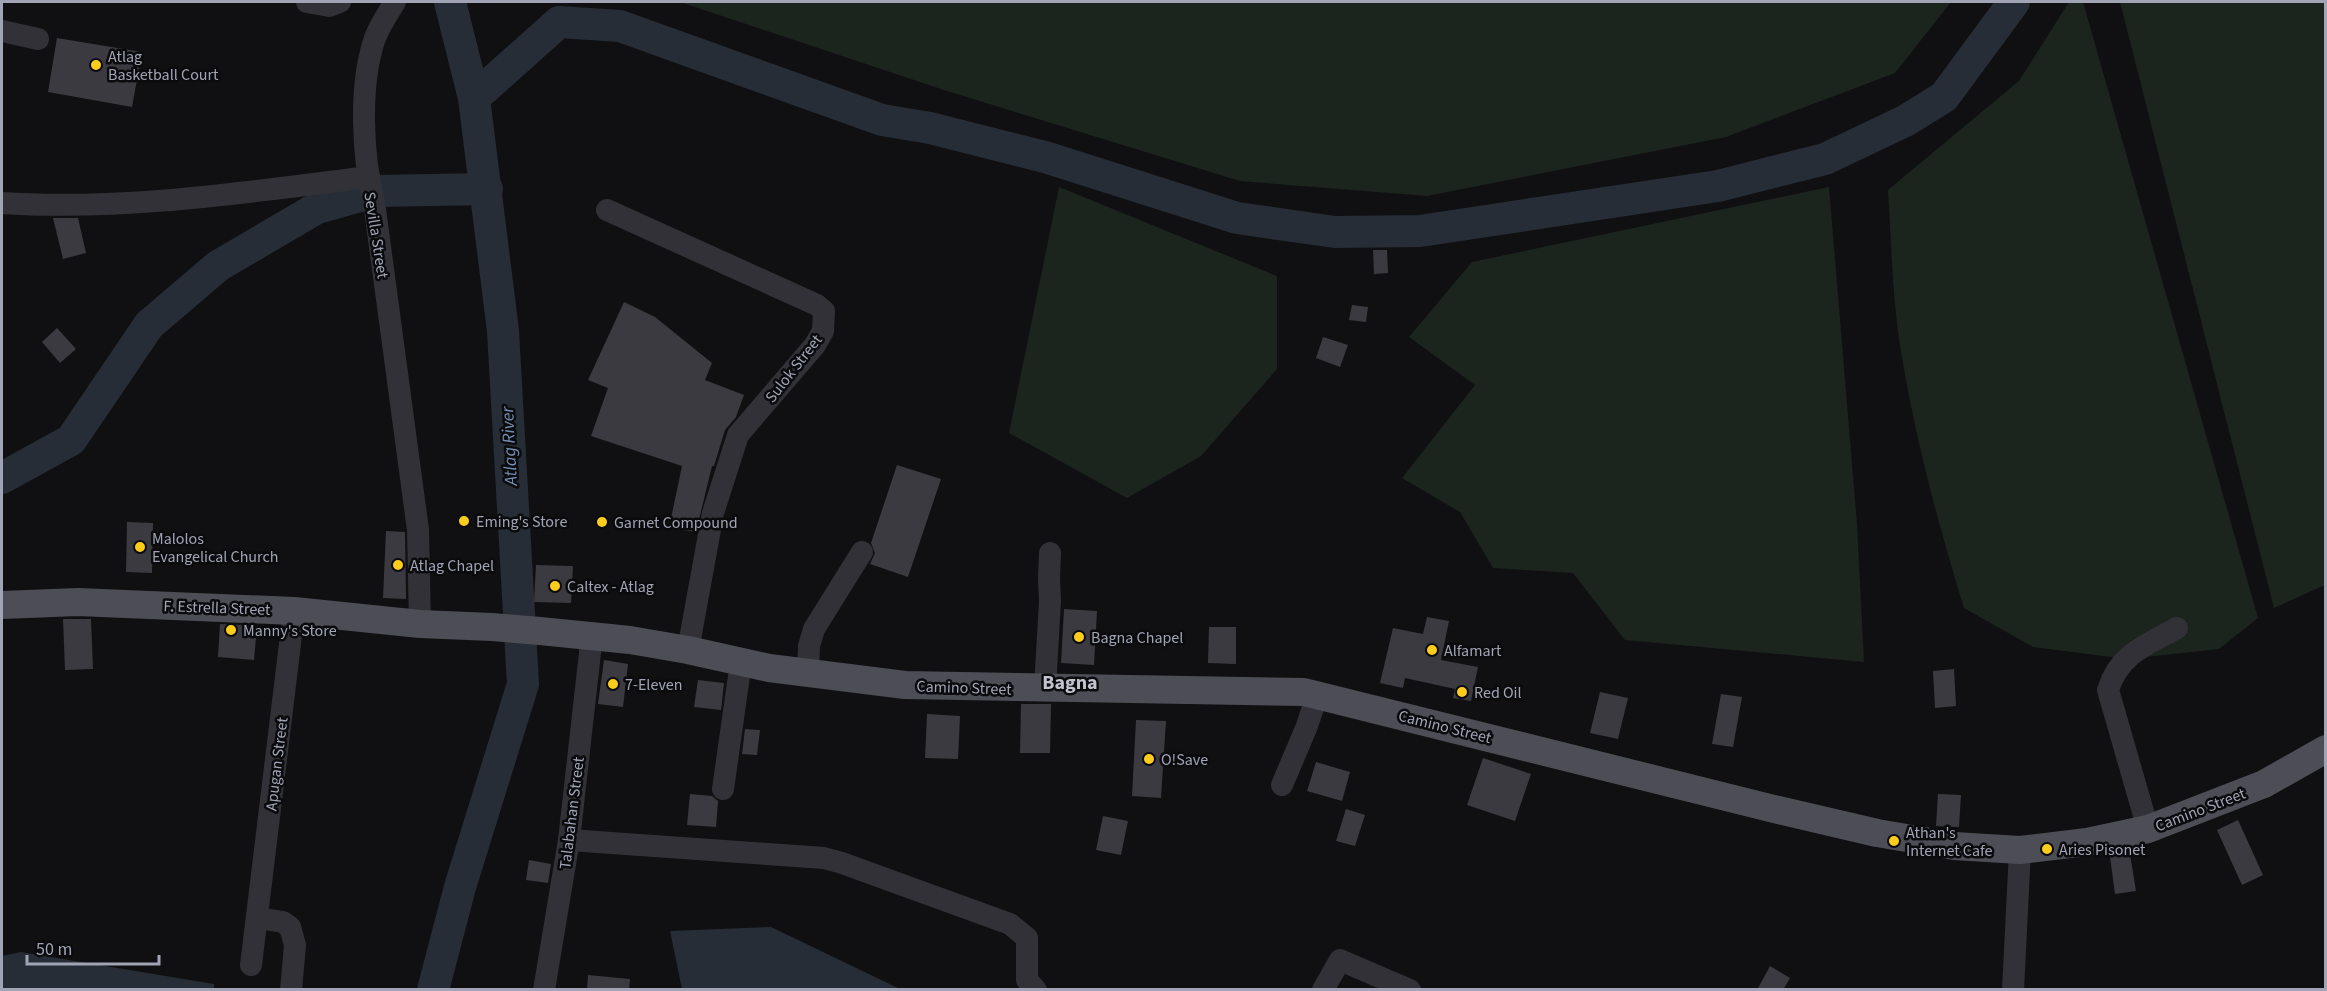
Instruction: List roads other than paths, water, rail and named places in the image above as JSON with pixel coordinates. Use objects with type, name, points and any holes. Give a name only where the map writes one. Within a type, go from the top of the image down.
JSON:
[{"type":"main road","name":"F. Estrella Street","points":[[2,605],[78,602],[294,611],[420,624],[540,631]]},
{"type":"main road","name":"Camino Street","points":[[540,631],[592,635],[688,650],[808,674],[905,685],[1304,692],[1877,833],[1954,846],[2020,850],[2087,842],[2148,829],[2264,784],[2325,749]]},
{"type":"street","points":[[307,2],[329,6],[340,2]]},
{"type":"street","points":[[371,188],[364,93],[369,58],[376,35],[395,2]]},
{"type":"street","points":[[2,31],[38,39]]},
{"type":"street","name":"Sevilla Street","points":[[2,204],[41,206],[371,188],[418,530],[420,624]]},
{"type":"street","name":"Sulok Street","points":[[606,210],[817,305],[824,311],[823,331],[815,345],[738,435],[713,513],[688,650]]},
{"type":"street","points":[[808,674],[809,646],[814,629],[862,552]]},
{"type":"street","points":[[1045,688],[1050,553]]},
{"type":"street","name":"Apugan Street","points":[[251,965],[294,611]]},
{"type":"street","points":[[2148,829],[2108,690],[2113,675],[2131,653],[2177,628]]},
{"type":"street","name":"Talabahan Street","points":[[544,990],[569,840],[592,635]]},
{"type":"street","points":[[723,789],[741,662]]},
{"type":"street","points":[[1282,785],[1307,726],[1317,695]]},
{"type":"street","points":[[569,840],[825,858],[842,863],[1010,924],[1027,938],[1027,980],[1036,990]]},
{"type":"street","points":[[2013,990],[2020,850]]},
{"type":"street","points":[[258,918],[283,922],[290,927],[295,945],[291,990]]},
{"type":"street","points":[[1323,990],[1340,960],[1410,990]]},
{"type":"waterway","name":"Atlag River","points":[[433,990],[460,887],[523,684],[503,331],[474,98],[450,2]]},
{"type":"waterway","points":[[474,98],[559,22],[620,26],[882,120],[930,128],[1045,157],[1237,218],[1335,232],[1420,231],[1718,186],[1825,159],[1905,121],[1944,97],[2014,2]]},
{"type":"waterway","points":[[2,478],[71,440],[149,325],[218,266],[317,208],[377,191],[487,189]]},
{"type":"place","name":"Atlag Basketball Court","points":[[96,65]]},
{"type":"place","name":"Eming's Store","points":[[464,521]]},
{"type":"place","name":"Garnet Compound","points":[[602,522]]},
{"type":"place","name":"Malolos Evangelical Church","points":[[140,547]]},
{"type":"place","name":"Atlag Chapel","points":[[398,565]]},
{"type":"place","name":"Caltex - Atlag","points":[[555,586]]},
{"type":"place","name":"Manny's Store","points":[[231,630]]},
{"type":"place","name":"Bagna Chapel","points":[[1079,637]]},
{"type":"place","name":"Alfamart","points":[[1432,650]]},
{"type":"place","name":"7-Eleven","points":[[613,684]]},
{"type":"place","name":"Red Oil","points":[[1462,692]]},
{"type":"place","name":"O!Save","points":[[1149,759]]},
{"type":"place","name":"Athan's Internet Cafe","points":[[1894,841]]},
{"type":"place","name":"Aries Pisonet","points":[[2047,849]]},
{"type":"district","name":"Bagna","points":[[1070,682]]}]
